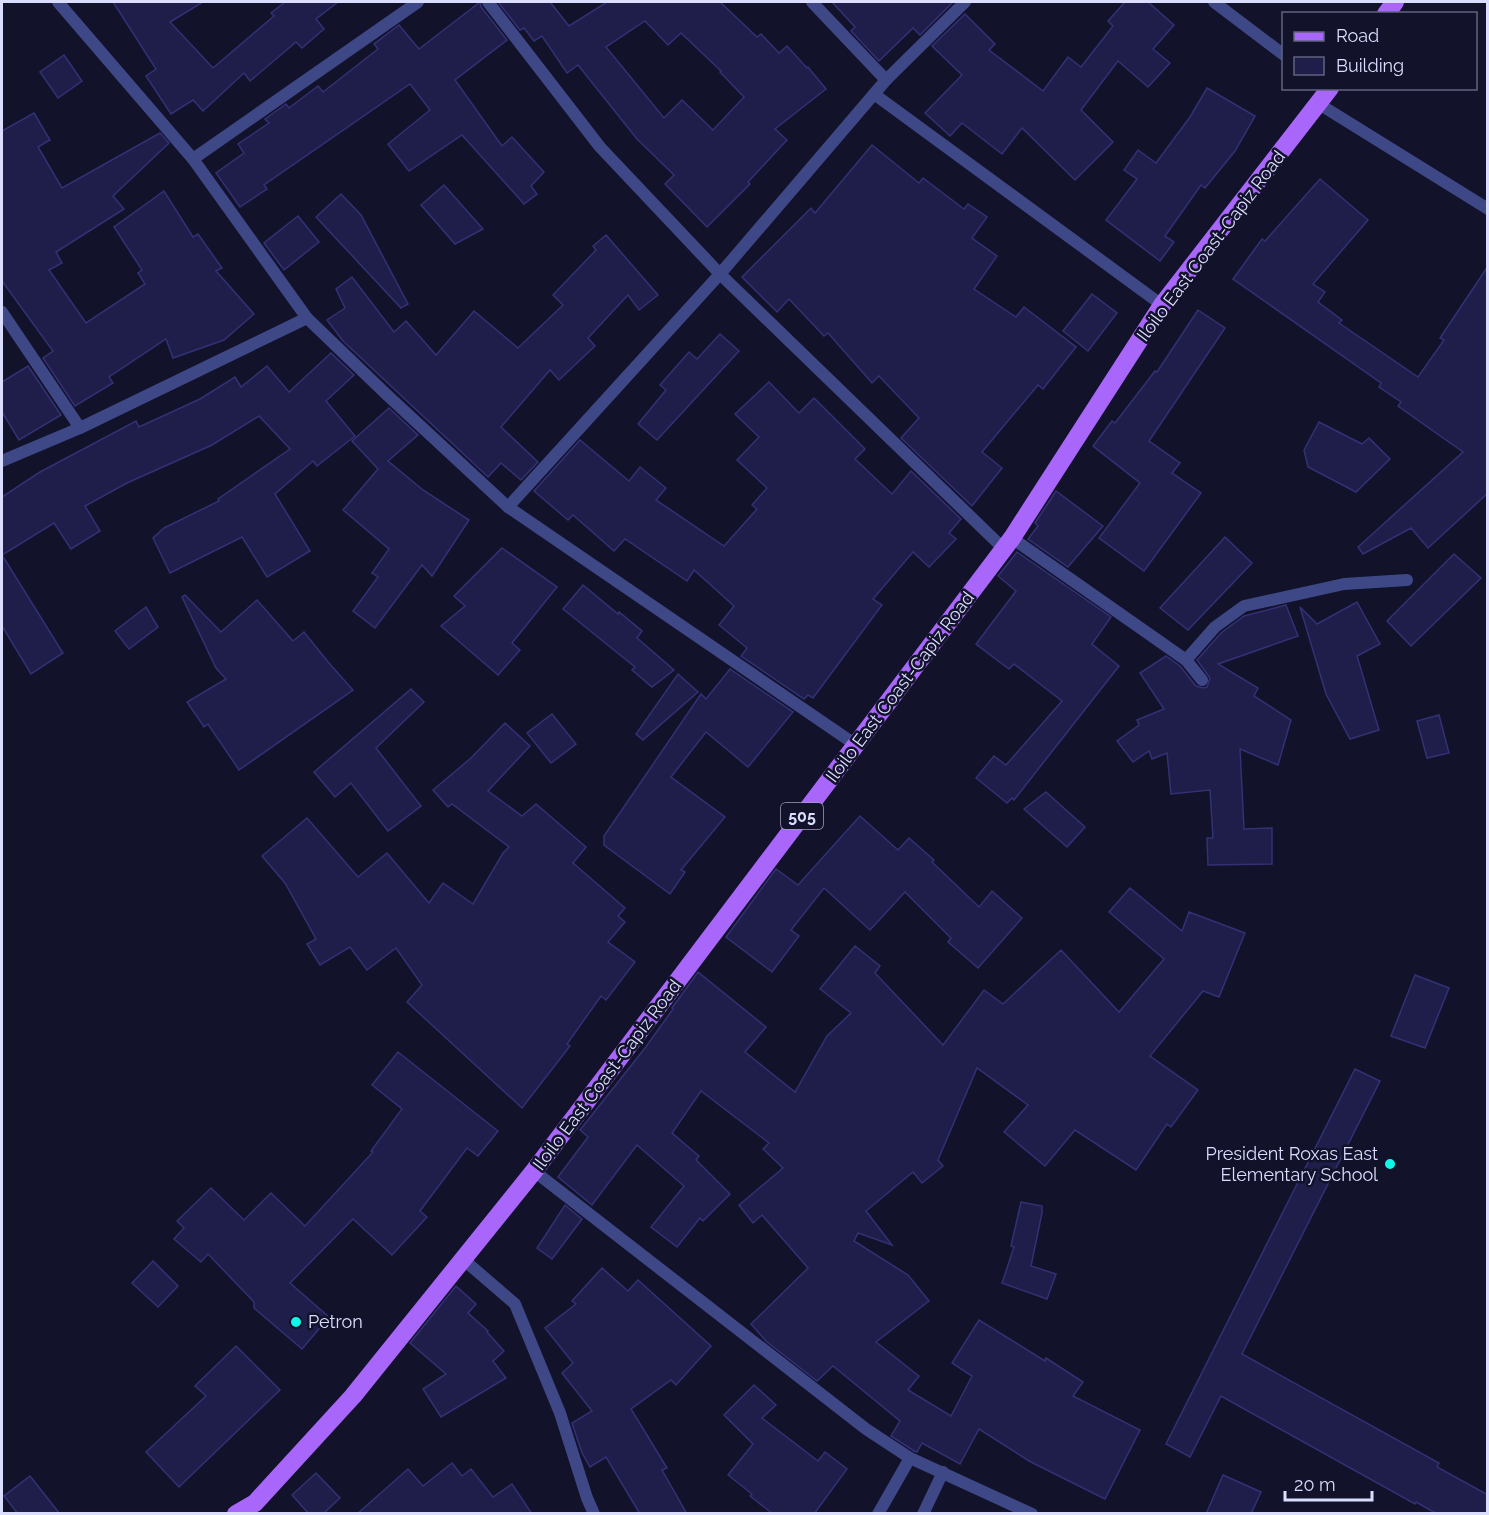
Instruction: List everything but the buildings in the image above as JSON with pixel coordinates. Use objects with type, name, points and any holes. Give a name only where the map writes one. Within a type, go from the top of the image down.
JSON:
[{"type":"main road","name":"Iloilo East Coast-Capiz Road","points":[[236,1514],[256,1508],[353,1396],[534,1171],[1008,544],[1161,305],[1326,93]]},
{"type":"street","points":[[58,2],[193,159],[307,318],[508,507],[856,745]]},
{"type":"street","points":[[193,159],[418,2]]},
{"type":"street","points":[[488,2],[600,147],[720,274],[1008,544],[1186,660],[1202,680]]},
{"type":"street","points":[[812,2],[886,80]]},
{"type":"street","points":[[508,507],[720,274],[886,80],[965,2]]},
{"type":"street","points":[[1214,2],[1282,53]]},
{"type":"street","points":[[1326,93],[1488,210]]},
{"type":"street","points":[[874,94],[1161,305]]},
{"type":"street","points":[[2,312],[80,428]]},
{"type":"street","points":[[2,461],[80,428],[307,318]]},
{"type":"street","points":[[1186,660],[1215,627],[1244,606],[1344,584],[1407,580]]},
{"type":"street","points":[[534,1171],[866,1429],[910,1458],[1032,1514]]},
{"type":"street","points":[[464,1260],[515,1304],[560,1413],[594,1514]]},
{"type":"street","points":[[878,1514],[910,1458]]},
{"type":"street","points":[[923,1514],[943,1472]]},
{"type":"place","name":"President Roxas East Elementary School","points":[[1390,1164]]},
{"type":"place","name":"Petron","points":[[296,1322]]}]
